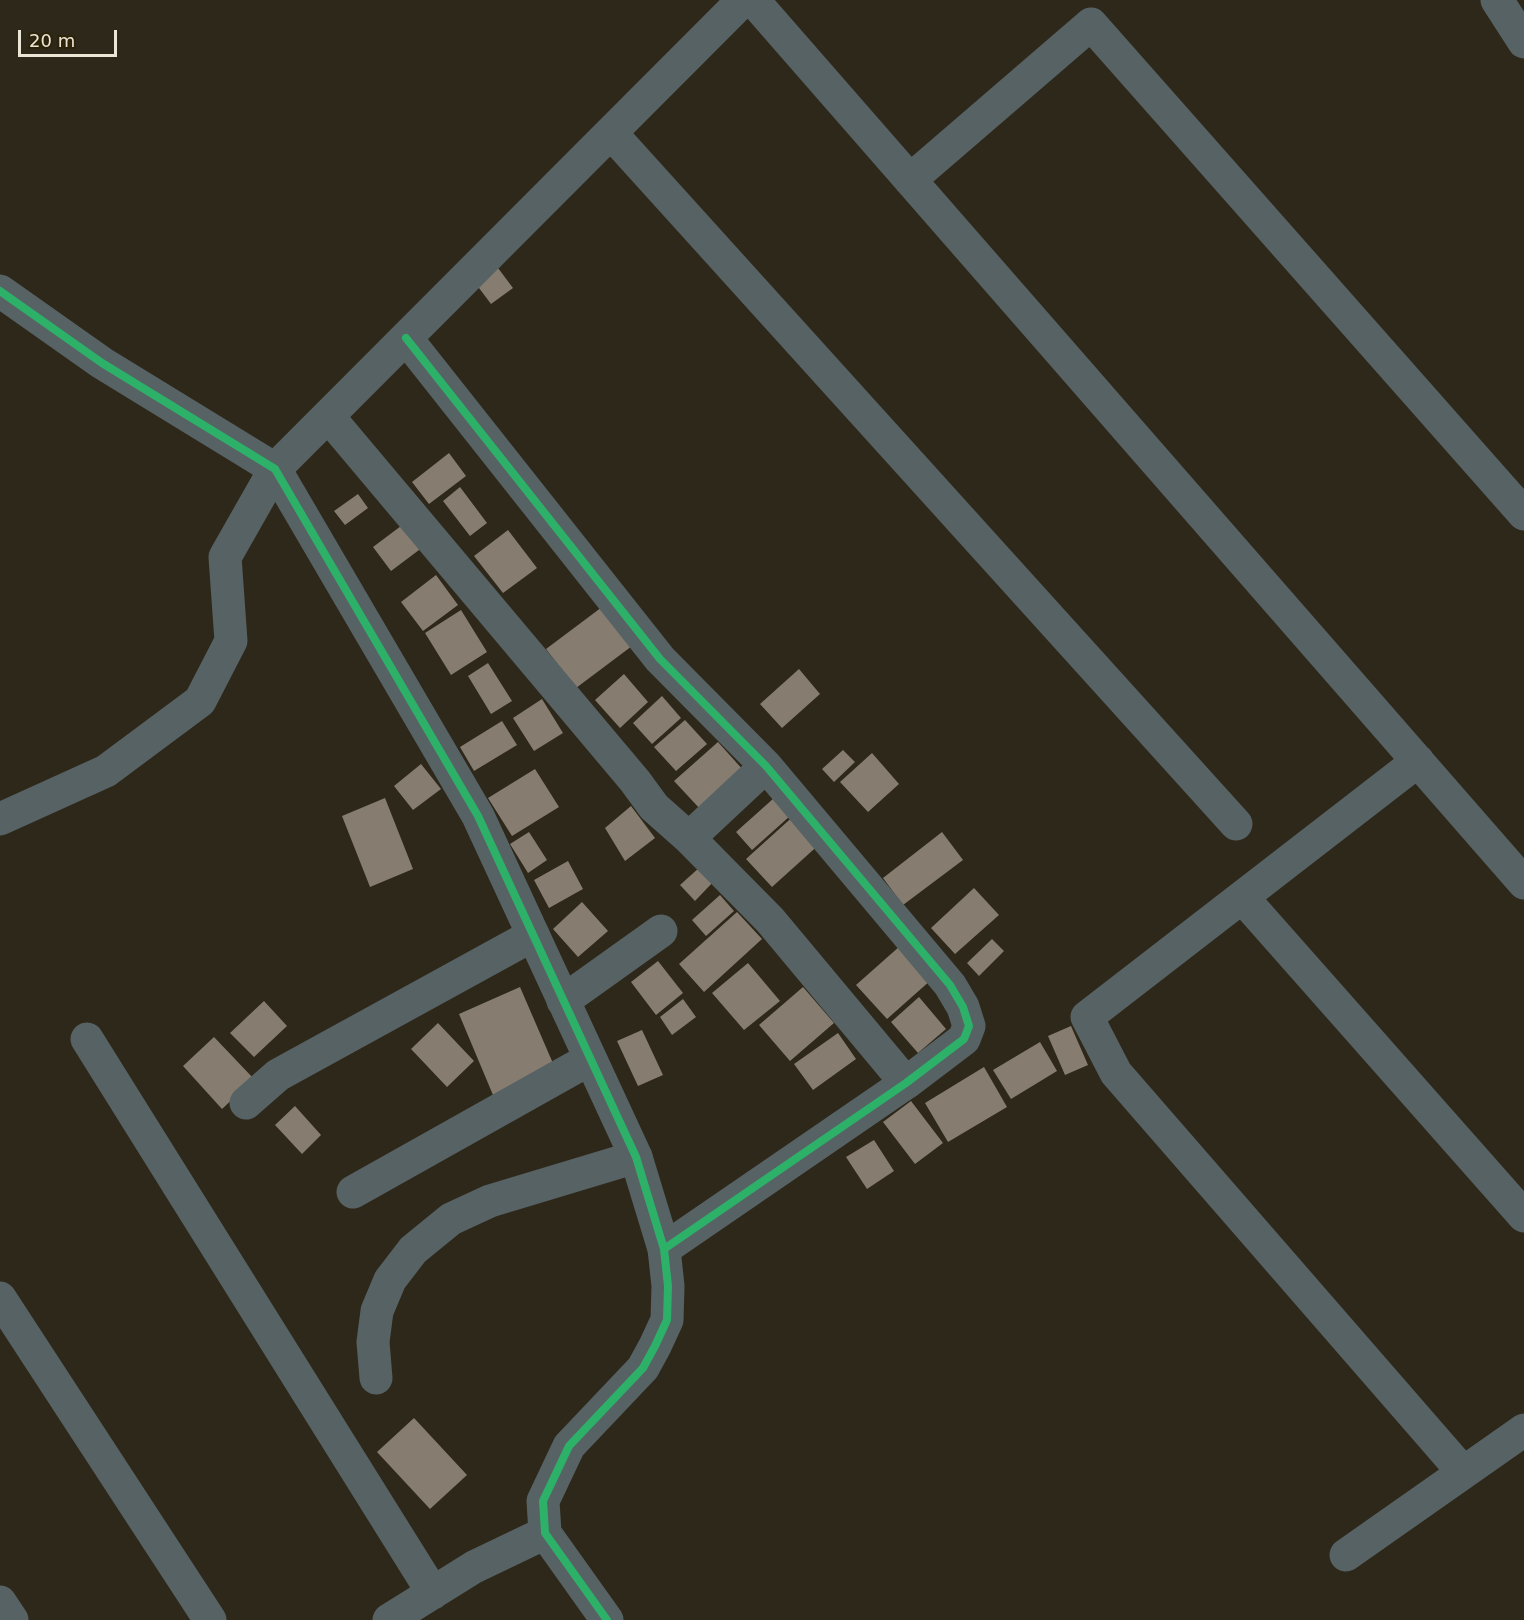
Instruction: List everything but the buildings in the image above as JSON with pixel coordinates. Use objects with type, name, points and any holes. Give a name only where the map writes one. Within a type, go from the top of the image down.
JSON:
[{"type":"street","points":[[0,819],[106,771],[200,701],[231,641],[225,557],[275,469],[743,0]]},
{"type":"street","points":[[753,0],[1524,883]]},
{"type":"street","points":[[1497,0],[1524,42]]},
{"type":"street","points":[[910,180],[1091,24],[1524,514]]},
{"type":"street","points":[[611,133],[1236,824]]},
{"type":"street","points":[[0,291],[102,363],[275,469],[478,816],[636,1157],[664,1249],[668,1286],[667,1320],[642,1368],[569,1446],[543,1501],[545,1533],[607,1620]]},
{"type":"street","points":[[406,338],[660,659],[766,766],[951,985],[963,1006],[969,1026],[964,1039],[906,1083],[664,1249]]},
{"type":"street","points":[[328,416],[635,781],[654,807],[689,838],[770,920],[906,1083]]},
{"type":"street","points":[[1418,761],[1087,1017],[1116,1073],[1463,1472]]},
{"type":"street","points":[[689,838],[766,766]]},
{"type":"street","points":[[1242,897],[1524,1216]]},
{"type":"street","points":[[563,1001],[661,931]]},
{"type":"street","points":[[246,1103],[278,1075],[533,936]]},
{"type":"street","points":[[87,1039],[433,1593]]},
{"type":"street","points":[[353,1192],[590,1059]]},
{"type":"street","points":[[376,1378],[373,1342],[377,1311],[390,1280],[413,1250],[451,1219],[490,1201],[636,1157]]},
{"type":"street","points":[[0,1298],[210,1620]]},
{"type":"street","points":[[1346,1555],[1524,1430]]},
{"type":"street","points":[[389,1620],[474,1567],[545,1533]]},
{"type":"street","points":[[0,1602],[12,1620]]},
{"type":"cycle path","points":[[0,291],[102,363],[275,469],[478,816],[636,1157],[664,1249],[668,1286],[667,1320],[643,1368],[569,1446],[543,1501],[545,1533],[607,1620]]},
{"type":"cycle path","points":[[406,338],[660,659],[766,766],[950,985],[963,1007],[969,1026],[964,1039],[906,1083],[664,1249]]}]
